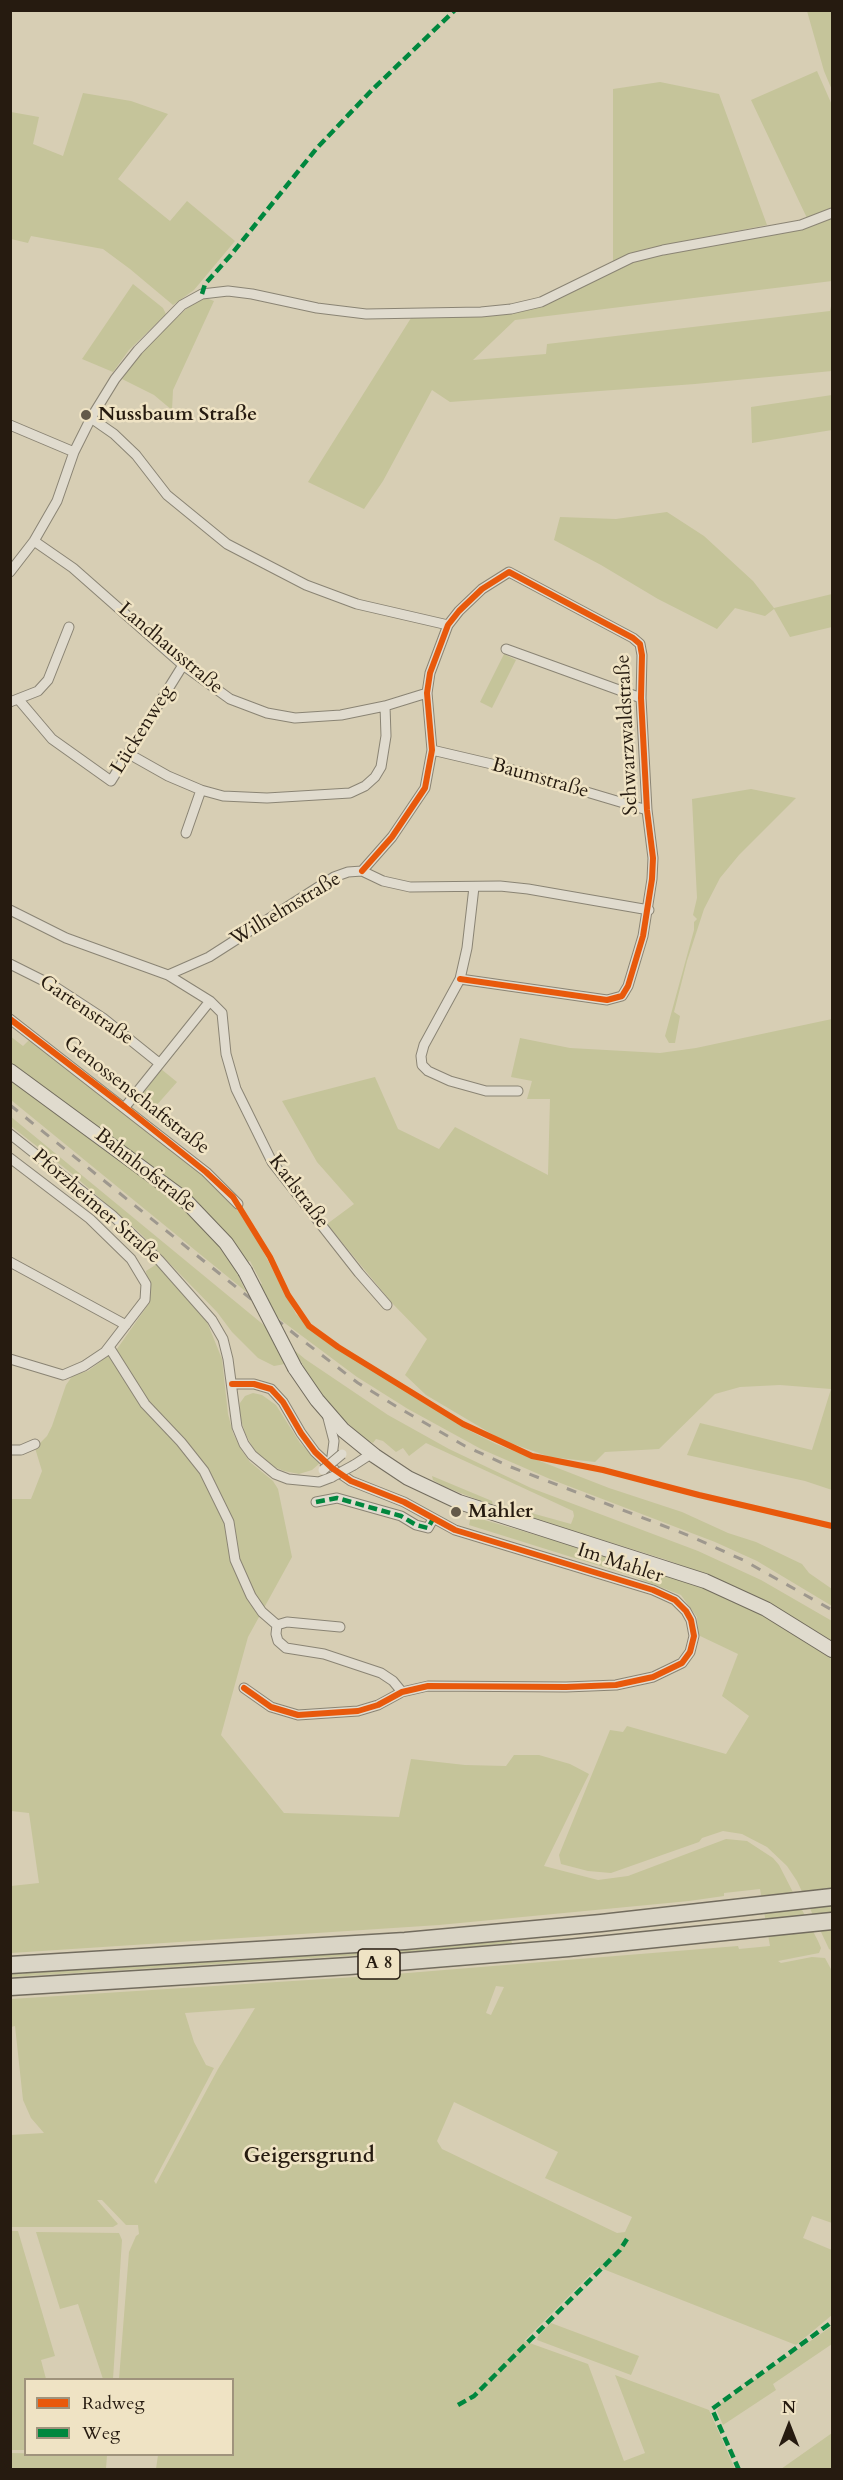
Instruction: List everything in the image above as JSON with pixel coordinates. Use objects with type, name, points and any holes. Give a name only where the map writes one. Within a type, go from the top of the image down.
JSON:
[{"type":"highway","name":"A 8","points":[[10,1965],[417,1940],[744,1908],[832,1897]]},
{"type":"highway","name":"A 8","points":[[10,1987],[349,1966],[746,1931],[832,1921]]},
{"type":"main road","name":"Bahnhofstraße","points":[[10,1071],[184,1198],[226,1243],[246,1271],[295,1368],[327,1412],[372,1454],[408,1478],[459,1502],[664,1567],[725,1590],[785,1620],[832,1650]]},
{"type":"street","points":[[10,572],[34,541],[57,501],[74,452],[91,418],[115,379],[138,350],[182,305],[202,294],[228,291],[317,308],[366,314],[511,309],[541,302],[631,258],[801,225],[832,213]]},
{"type":"street","points":[[91,418],[114,434],[135,455],[167,495],[227,544],[306,585],[357,604],[448,625],[435,657],[427,693],[432,750],[425,788],[392,837],[362,871]]},
{"type":"street","points":[[10,426],[74,452]]},
{"type":"street","name":"Landhausstraße","points":[[34,541],[73,568],[183,665],[230,699],[267,713],[295,718],[341,715],[386,706],[427,693]]},
{"type":"street","name":"Schwarzwaldstraße","points":[[448,625],[459,611],[482,590],[509,572],[633,638],[640,644],[647,810],[653,858],[649,910],[634,970],[622,996],[607,1000],[460,980]]},
{"type":"street","points":[[15,701],[38,691],[48,680],[69,627]]},
{"type":"street","points":[[506,650],[641,698]]},
{"type":"street","name":"Lückenweg","points":[[15,701],[52,739],[111,781],[183,665]]},
{"type":"street","points":[[129,754],[201,790],[223,796],[267,798],[350,793],[365,786],[375,777],[381,766],[386,736],[386,706]]},
{"type":"street","name":"Baumstraße","points":[[432,750],[496,765],[647,810]]},
{"type":"street","points":[[186,833],[201,790]]},
{"type":"street","name":"Wilhelmstraße","points":[[168,975],[209,957],[334,877],[362,871],[410,888],[528,889],[649,910]]},
{"type":"street","points":[[474,887],[467,948],[460,980],[424,1045],[421,1056],[422,1065],[428,1071],[450,1082],[486,1091],[518,1091]]},
{"type":"street","points":[[10,910],[66,938],[168,975],[210,1001],[125,1107]]},
{"type":"street","name":"Gartenstraße","points":[[10,964],[54,986],[103,1018],[159,1063]]},
{"type":"street","name":"Karlstraße","points":[[210,1001],[222,1013],[226,1054],[237,1089],[272,1162],[358,1273],[387,1305]]},
{"type":"street","name":"Genossenschaftstraße","points":[[10,1019],[206,1172],[237,1204]]},
{"type":"street","name":"Pforzheimer Straße","points":[[10,1134],[112,1215],[195,1298],[212,1320],[223,1339],[232,1383],[237,1427],[244,1444],[262,1465],[288,1479],[319,1482],[332,1478],[372,1454]]},
{"type":"street","points":[[10,1158],[90,1219],[131,1258],[146,1284],[145,1300],[105,1352],[84,1366],[63,1375],[10,1359]]},
{"type":"street","points":[[10,1263],[126,1325]]},
{"type":"street","points":[[109,1347],[145,1404],[181,1442],[204,1471],[229,1522],[235,1560],[251,1596],[262,1612],[277,1625],[278,1641],[286,1648],[324,1654],[381,1673],[393,1681],[402,1692]]},
{"type":"street","name":"Im Mahler","points":[[232,1383],[254,1383],[271,1389],[283,1402],[311,1447],[332,1468],[351,1481],[404,1502],[455,1530],[652,1590],[675,1600],[691,1620],[694,1636],[690,1652],[682,1663],[652,1677],[616,1685],[566,1687],[445,1685],[402,1692],[378,1705],[358,1711],[298,1715],[271,1707],[244,1688]]},
{"type":"street","points":[[327,1412],[338,1451]]},
{"type":"street","points":[[303,1481],[327,1467],[338,1451],[356,1441]]},
{"type":"street","points":[[10,1450],[21,1450],[35,1444]]},
{"type":"street","points":[[316,1502],[337,1498],[401,1516],[416,1525],[428,1528],[433,1519]]},
{"type":"street","points":[[277,1625],[288,1622],[340,1627]]},
{"type":"green space","points":[[807,11],[832,11],[832,90],[824,71]]},
{"type":"green space","points":[[817,71],[832,105],[832,207],[819,215],[807,218],[751,100]]},
{"type":"green space","points":[[660,82],[719,94],[767,225],[645,249],[613,261],[613,89]]},
{"type":"green space","points":[[83,93],[131,101],[168,114],[118,179],[170,221],[187,201],[235,241],[194,290],[173,305],[103,249],[31,236],[28,243],[11,239],[11,112],[39,117],[33,144],[63,156]]},
{"type":"green space","points":[[832,218],[832,281],[515,320],[473,360],[546,354],[547,344],[830,311],[832,302],[832,371],[695,384],[450,402],[432,390],[383,481],[364,509],[308,482],[411,318],[519,312],[541,305],[621,267],[650,257],[817,224]]},
{"type":"green space","points":[[133,284],[163,308],[166,314],[129,350],[113,372],[82,359]]},
{"type":"green space","points":[[206,298],[214,301],[173,390],[172,410],[154,395],[122,379],[135,360],[173,321],[193,303]]},
{"type":"green space","points":[[832,395],[832,430],[752,443],[751,407]]},
{"type":"green space","points":[[667,512],[704,536],[753,581],[774,608],[832,594],[832,627],[790,637],[774,609],[765,616],[735,608],[717,629],[658,599],[554,540],[560,517],[616,519]]},
{"type":"green space","points":[[504,654],[516,660],[492,708],[480,702]]},
{"type":"green space","points":[[751,789],[796,798],[739,855],[720,878],[704,909],[687,961],[674,1012],[680,1016],[675,1043],[669,1043],[665,1036],[694,930],[694,922],[697,919],[693,915],[697,898],[692,799]]},
{"type":"green space","points":[[832,1019],[832,1490],[805,1481],[687,1455],[700,1423],[812,1450],[831,1389],[780,1385],[740,1387],[715,1394],[659,1449],[605,1452],[595,1462],[550,1457],[502,1440],[426,1395],[405,1375],[427,1339],[392,1303],[327,1224],[354,1204],[317,1162],[282,1101],[375,1077],[398,1129],[439,1149],[455,1127],[548,1175],[550,1099],[527,1099],[532,1081],[511,1077],[520,1038],[570,1048],[660,1053],[696,1048]]},
{"type":"green space","points":[[10,1036],[23,1046],[29,1040],[116,1104],[198,1170],[239,1212],[256,1238],[296,1314],[324,1340],[468,1430],[496,1444],[609,1488],[682,1512],[728,1533],[756,1542],[802,1564],[809,1573],[832,1589],[832,1606],[757,1561],[715,1542],[550,1479],[481,1449],[408,1409],[357,1377],[282,1321],[11,1100],[11,1078],[182,1204],[206,1228],[237,1267],[235,1269],[245,1290],[262,1284],[250,1261],[247,1262],[188,1196],[147,1163],[11,1065]]},
{"type":"green space","points":[[161,1069],[177,1082],[148,1115],[134,1101]]},
{"type":"green space","points":[[10,1116],[305,1359],[388,1415],[449,1449],[531,1488],[698,1551],[761,1580],[832,1621],[832,1641],[774,1606],[707,1575],[664,1559],[502,1509],[499,1504],[571,1524],[574,1516],[573,1511],[426,1443],[409,1456],[403,1448],[396,1452],[383,1441],[376,1439],[373,1443],[365,1439],[329,1406],[304,1372],[301,1361],[274,1366],[258,1358],[139,1232],[71,1173],[11,1126]]},
{"type":"green space","points":[[157,1264],[194,1304],[207,1322],[222,1359],[228,1414],[233,1433],[250,1462],[273,1481],[278,1489],[292,1557],[248,1637],[221,1735],[284,1813],[399,1817],[411,1759],[465,1765],[506,1766],[514,1755],[539,1755],[570,1764],[589,1774],[544,1866],[598,1880],[628,1876],[726,1839],[747,1841],[773,1858],[779,1865],[818,1941],[821,1948],[819,1953],[778,1961],[781,1963],[812,1957],[825,1958],[832,1971],[832,2223],[812,2216],[803,2238],[832,2250],[832,2315],[796,2345],[598,2267],[524,2341],[588,2364],[624,2461],[645,2453],[615,2375],[709,2410],[735,2469],[156,2469],[158,2456],[234,2456],[234,2378],[119,2378],[129,2252],[139,2234],[138,2225],[126,2225],[102,2200],[97,2200],[118,2224],[113,2227],[11,2227],[11,2135],[44,2133],[31,2118],[23,2100],[15,2026],[11,2027],[11,1999],[371,1976],[738,1946],[739,1949],[770,1946],[760,1889],[724,1893],[724,1896],[689,1901],[439,1925],[11,1953],[11,1886],[39,1883],[29,1813],[11,1811],[11,1499],[31,1499],[42,1471],[35,1448],[47,1436],[66,1385],[73,1375],[88,1371],[117,1349],[150,1302],[146,1271]],"holes":[[[496,1986],[504,1987],[491,2015],[486,2013]],[[255,2008],[218,2069],[156,2184],[154,2181],[214,2068],[206,2065],[194,2042],[185,2013]],[[454,2102],[558,2152],[545,2178],[632,2217],[625,2232],[617,2233],[442,2149],[437,2141]]]},
{"type":"green space","points":[[253,1393],[262,1395],[276,1405],[300,1443],[320,1463],[312,1470],[299,1474],[284,1471],[267,1464],[253,1448],[240,1416],[240,1403],[245,1396]]},
{"type":"green space","points":[[432,1476],[492,1501],[493,1506],[443,1486],[433,1480]]},
{"type":"green space","points":[[471,1516],[642,1566],[742,1602],[832,1654],[832,1951],[797,1881],[787,1866],[767,1847],[742,1834],[723,1831],[702,1838],[699,1842],[611,1873],[588,1871],[561,1864],[559,1855],[610,1730],[623,1732],[627,1726],[726,1754],[749,1716],[722,1696],[738,1654],[698,1635],[697,1617],[681,1595],[632,1576],[469,1525]]},
{"type":"green space","points":[[511,1940],[512,1943],[409,1952],[11,1977],[10,1974],[294,1957]]},
{"type":"green space","points":[[10,2231],[18,2231],[55,2356],[41,2360],[46,2378],[24,2378],[24,2450],[11,2450]]},
{"type":"green space","points":[[36,2232],[119,2233],[122,2240],[113,2378],[103,2378],[78,2304],[60,2309]]},
{"type":"green space","points":[[551,2323],[639,2356],[631,2375],[537,2340]]},
{"type":"green space","points":[[832,2326],[832,2344],[773,2384],[776,2390],[723,2425],[717,2411],[720,2404]]},
{"type":"green space","points":[[832,2433],[832,2469],[781,2469]]},
{"type":"green space","points":[[11,2453],[24,2453],[24,2456],[107,2456],[106,2469],[11,2469]]},
{"type":"railway","points":[[10,1105],[358,1383],[465,1446],[511,1467],[690,1536],[743,1560],[832,1610]]},
{"type":"marked path","points":[[202,294],[205,284],[317,148],[372,90],[455,10]]},
{"type":"marked path","points":[[316,1502],[337,1498],[401,1516],[416,1525],[428,1528],[433,1519]]},
{"type":"marked path","points":[[458,2405],[474,2396],[620,2250],[627,2239]]},
{"type":"marked path","points":[[739,2470],[712,2409],[832,2322]]},
{"type":"cycle path","points":[[362,871],[392,837],[425,788],[432,750],[427,693],[430,673],[448,625],[482,589],[509,572],[633,638],[640,644],[647,810],[653,858],[643,936],[628,986],[622,996],[607,1000],[460,979]]},
{"type":"cycle path","points":[[10,1019],[125,1107],[206,1172],[233,1197],[270,1257],[288,1295],[309,1326],[338,1347],[463,1424],[532,1456],[603,1470],[832,1526]]},
{"type":"cycle path","points":[[232,1384],[254,1384],[271,1389],[283,1402],[315,1452],[351,1481],[404,1502],[455,1530],[653,1590],[675,1600],[686,1611],[691,1620],[694,1636],[690,1652],[682,1663],[653,1677],[616,1685],[428,1686],[402,1692],[378,1705],[358,1711],[298,1715],[271,1707],[244,1688]]},
{"type":"place","name":"Nussbaum Straße","points":[[86,415]]},
{"type":"place","name":"Mahler","points":[[456,1512]]},
{"type":"district","name":"Geigersgrund","points":[[309,2157]]}]
